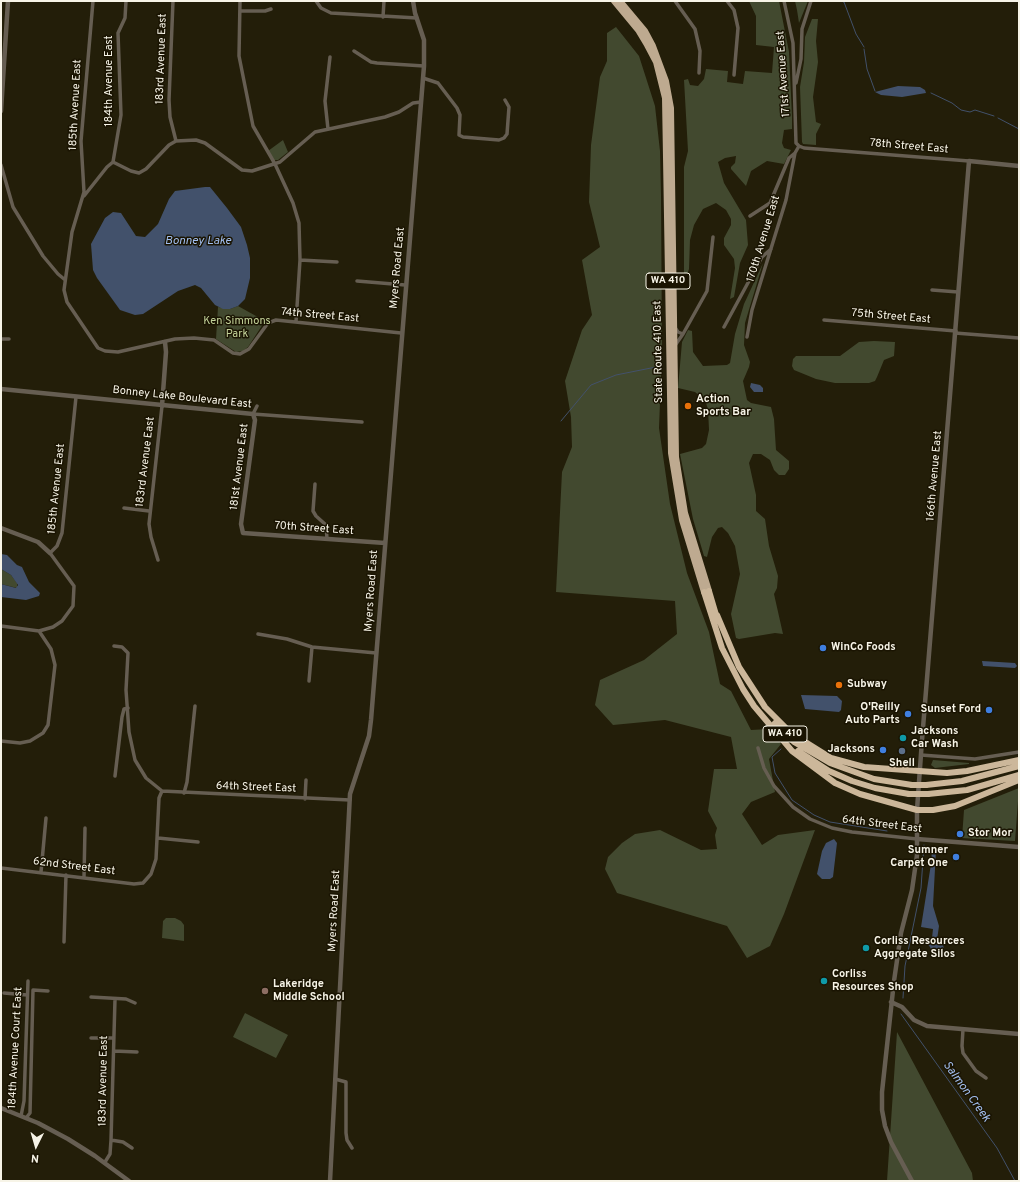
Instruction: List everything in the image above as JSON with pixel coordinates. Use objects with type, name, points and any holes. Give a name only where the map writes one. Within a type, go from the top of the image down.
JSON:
[{"type":"highway","name":"State Route 410 East","points":[[614,1],[638,30],[656,62],[665,98],[671,452],[682,520],[707,591]]},
{"type":"highway","name":"State Route 410 East","points":[[620,1],[645,31],[653,46],[662,65],[670,97],[672,130],[675,438],[685,513],[707,591]]},
{"type":"highway","name":"WA 410","points":[[707,591],[717,615],[730,655],[749,690],[768,715],[794,742],[823,760],[846,770],[886,781],[912,785],[962,781],[1019,766]]},
{"type":"highway","name":"WA 410","points":[[707,591],[722,648],[732,670],[754,706],[779,736],[803,754],[842,777],[875,788],[909,794],[928,794],[967,790],[1019,775]]},
{"type":"highway","points":[[717,615],[734,658],[750,685],[774,717],[791,733],[822,753],[852,765],[920,771],[958,772],[1019,760]]},
{"type":"highway","points":[[779,736],[802,759],[843,787],[860,794],[917,810],[948,808],[1019,780]]},
{"type":"street","points":[[1,111],[3,36],[8,1]]},
{"type":"street","name":"185th Avenue East","points":[[93,1],[82,136],[84,196],[72,232],[64,279],[65,300],[94,343]]},
{"type":"street","name":"184th Avenue East","points":[[114,162],[121,115],[118,33],[125,18],[126,1]]},
{"type":"street","name":"183rd Avenue East","points":[[173,1],[169,100],[170,117],[176,141]]},
{"type":"street","points":[[240,1],[239,56],[253,126],[275,164],[296,214],[300,234],[296,322]]},
{"type":"street","points":[[316,1],[321,8],[330,13],[417,18]]},
{"type":"street","points":[[383,17],[384,1]]},
{"type":"street","name":"Myers Road East","points":[[330,1181],[350,800],[354,779],[368,736],[424,66],[424,40],[413,1]]},
{"type":"street","points":[[675,1],[695,30],[700,51],[699,73]]},
{"type":"street","points":[[727,1],[734,10],[738,28],[734,75]]},
{"type":"street","name":"171st Avenue East","points":[[784,1],[793,43],[796,143],[799,146]]},
{"type":"street","points":[[795,86],[800,64],[802,29],[811,1]]},
{"type":"street","points":[[240,11],[265,11],[271,9]]},
{"type":"street","points":[[354,51],[371,62],[424,66]]},
{"type":"street","points":[[328,129],[325,101],[330,57]]},
{"type":"street","points":[[423,78],[438,82],[457,108],[460,115],[459,135],[463,137],[499,140],[504,138],[507,134],[509,107],[505,100]]},
{"type":"street","points":[[84,196],[107,167],[114,162],[131,171],[141,172],[165,147],[176,141],[201,141],[245,171],[257,170],[275,164],[284,159],[312,133],[395,114],[413,103],[421,102]]},
{"type":"street","name":"170th Avenue East","points":[[747,337],[752,310],[788,193],[795,154],[799,146]]},
{"type":"street","name":"78th Street East","points":[[799,146],[804,148],[1019,166]]},
{"type":"street","points":[[750,216],[770,203],[789,158],[795,154]]},
{"type":"street","name":"166th Avenue East","points":[[912,1181],[891,1142],[882,1110],[882,1092],[891,1002],[901,933],[916,871],[918,791],[969,161]]},
{"type":"street","points":[[1,165],[13,207],[43,256],[64,279]]},
{"type":"street","points":[[674,347],[708,291],[713,238]]},
{"type":"street","points":[[724,327],[762,257],[772,248]]},
{"type":"street","points":[[300,260],[337,262]]},
{"type":"street","points":[[357,281],[405,285]]},
{"type":"street","points":[[932,290],[958,292]]},
{"type":"street","points":[[674,313],[676,329],[683,334]]},
{"type":"street","name":"74th Street East","points":[[94,343],[100,350],[111,352],[187,338],[210,339],[220,343],[233,353],[240,354],[250,349],[269,322],[276,320],[401,332]]},
{"type":"street","name":"75th Street East","points":[[824,320],[1019,338]]},
{"type":"street","points":[[1,339],[9,339]]},
{"type":"street","name":"183rd Avenue East","points":[[158,560],[150,533],[149,511],[162,406],[166,352],[165,342]]},
{"type":"street","name":"Bonney Lake Boulevard East","points":[[1,389],[162,406],[362,422]]},
{"type":"street","name":"185th Avenue East","points":[[50,553],[57,546],[62,533],[76,396]]},
{"type":"street","name":"181st Avenue East","points":[[242,532],[241,524],[255,420],[253,414],[257,406]]},
{"type":"street","points":[[315,484],[313,511],[316,516],[326,525],[327,539]]},
{"type":"street","points":[[124,508],[149,511]]},
{"type":"street","points":[[1,528],[38,542],[50,553],[74,586],[74,602],[70,612],[62,621],[53,627],[39,631],[1,626]]},
{"type":"street","name":"70th Street East","points":[[242,532],[249,534],[385,543]]},
{"type":"street","points":[[1,740],[25,742],[39,736],[45,731],[49,721],[56,665],[51,649],[39,631]]},
{"type":"street","points":[[258,634],[286,639],[312,647],[376,653]]},
{"type":"street","points":[[114,646],[122,647],[126,650],[128,656],[126,690],[130,740],[134,760],[146,778],[162,791],[159,798],[158,838],[198,842]]},
{"type":"street","points":[[309,681],[312,647]]},
{"type":"street","points":[[184,793],[187,782],[195,706]]},
{"type":"street","points":[[115,776],[122,716],[124,709],[128,708]]},
{"type":"street","name":"64th Street East","points":[[758,748],[764,768],[774,786],[788,802],[810,820],[832,828],[852,832],[1019,847]]},
{"type":"street","points":[[921,755],[979,759],[1019,752]]},
{"type":"street","points":[[305,799],[306,780]]},
{"type":"street","name":"64th Street East","points":[[162,791],[350,800]]},
{"type":"street","points":[[41,872],[46,818]]},
{"type":"street","points":[[84,877],[85,828]]},
{"type":"street","name":"62nd Street East","points":[[1,868],[134,884],[145,881],[154,866],[158,838]]},
{"type":"street","points":[[67,875],[64,942],[67,875]]},
{"type":"street","name":"184th Avenue Court East","points":[[21,1116],[24,1101],[28,981]]},
{"type":"street","points":[[26,1118],[30,1113],[33,990],[48,991]]},
{"type":"street","points":[[4,993],[27,995]]},
{"type":"street","points":[[91,997],[126,999],[135,1003]]},
{"type":"street","name":"183rd Avenue East","points":[[105,1162],[110,1154],[111,1140],[115,999]]},
{"type":"street","points":[[891,1002],[901,1006],[914,1020],[924,1025],[1019,1034]]},
{"type":"street","points":[[963,1029],[963,1053],[976,1071],[986,1078]]},
{"type":"street","points":[[91,1038],[114,1038]]},
{"type":"street","points":[[114,1051],[137,1052]]},
{"type":"street","points":[[336,1079],[345,1081],[347,1085],[346,1132],[347,1140],[352,1148]]},
{"type":"street","points":[[1,1108],[26,1118],[68,1139],[105,1162],[125,1180]]},
{"type":"street","points":[[111,1140],[123,1142],[132,1148]]},
{"type":"green space","points":[[749,1],[779,1],[789,52],[792,116],[792,129],[784,130],[782,143],[784,148],[791,150],[784,164],[767,161],[751,171],[746,186],[731,169],[735,163],[736,156],[725,158],[718,162],[724,183],[746,220],[748,245],[740,263],[734,297],[730,299],[735,268],[734,259],[724,245],[724,238],[731,225],[731,219],[726,210],[716,203],[703,209],[694,225],[690,240],[689,269],[687,275],[684,274],[684,167],[688,151],[684,80],[688,79],[690,85],[698,86],[704,79],[706,69],[728,71],[727,82],[743,84],[745,71],[772,73],[774,47],[756,45],[756,16]]},
{"type":"green space","points":[[795,1],[808,1],[799,23],[797,10]]},
{"type":"green space","points":[[812,19],[818,19],[816,41],[818,62],[813,97],[816,122],[821,124],[816,134],[816,145],[803,144],[802,142],[800,87],[804,62],[805,37]]},
{"type":"green space","points":[[616,27],[639,56],[655,106],[660,151],[661,195],[662,352],[659,428],[670,504],[687,573],[709,632],[720,684],[731,691],[751,730],[769,729],[781,744],[769,759],[775,792],[751,802],[742,814],[762,845],[778,835],[815,830],[784,914],[770,946],[747,958],[727,926],[617,893],[605,869],[608,857],[622,843],[635,834],[660,830],[701,850],[717,849],[715,835],[717,828],[708,811],[714,769],[737,769],[731,737],[665,720],[613,725],[595,705],[600,680],[644,660],[677,634],[675,601],[556,592],[562,472],[572,447],[571,417],[565,381],[582,330],[592,315],[582,260],[600,247],[589,202],[591,145],[600,77],[607,61],[607,33]]},
{"type":"green space","points":[[283,140],[288,152],[278,160],[274,160],[268,151]]},
{"type":"green space","points":[[763,263],[745,323],[744,345],[750,362],[743,381],[747,400],[751,403],[771,407],[774,419],[776,450],[789,461],[789,469],[785,475],[779,475],[774,470],[770,460],[761,454],[753,454],[749,463],[756,495],[756,511],[765,519],[769,546],[778,576],[777,588],[774,594],[783,634],[775,633],[739,639],[736,638],[731,614],[740,574],[735,546],[728,533],[722,527],[718,528],[712,537],[707,557],[704,556],[693,519],[680,454],[702,448],[706,444],[709,430],[708,409],[705,400],[695,392],[678,388],[682,342],[688,330],[692,331],[693,352],[703,366],[727,365],[730,363],[735,334],[744,304]]},
{"type":"green space","name":"Ken Simmons Park","points":[[238,306],[265,321],[248,347],[243,351],[236,352],[216,339],[218,307],[230,309]]},
{"type":"green space","points":[[859,342],[895,342],[894,356],[884,360],[875,381],[869,383],[835,383],[816,379],[794,370],[792,366],[793,359],[796,356],[840,356]]},
{"type":"green space","points":[[1,569],[11,575],[17,583],[17,588],[1,584]]},
{"type":"green space","points":[[933,760],[969,764],[935,768],[931,765]]},
{"type":"green space","points":[[1019,788],[1015,841],[962,838],[964,810]]},
{"type":"green space","points":[[166,918],[175,918],[181,921],[184,925],[184,941],[162,938],[163,921]]},
{"type":"green space","points":[[245,1013],[288,1035],[276,1058],[233,1037]]},
{"type":"green space","points":[[897,1032],[972,1173],[973,1181],[887,1181]]},
{"type":"water","points":[[898,86],[920,87],[925,90],[926,93],[902,97],[881,95],[875,92]]},
{"type":"water","name":"Bonney Lake","points":[[210,187],[241,227],[250,258],[250,278],[245,299],[238,306],[230,309],[223,309],[215,305],[201,288],[195,285],[178,291],[143,314],[135,315],[120,310],[93,270],[91,244],[105,218],[113,212],[121,213],[136,236],[145,237],[158,224],[169,199],[175,191]]},
{"type":"water","points":[[751,383],[760,385],[763,388],[763,392],[754,392],[750,387]]},
{"type":"water","points":[[1,554],[7,555],[17,565],[22,567],[29,582],[40,593],[39,596],[26,600],[1,597],[1,584],[16,588],[18,585],[11,575],[1,569]]},
{"type":"water","points":[[982,661],[1015,663],[1017,666],[1015,668],[983,666]]},
{"type":"water","points":[[801,695],[837,696],[842,701],[841,710],[839,712],[805,709]]},
{"type":"water","points":[[834,839],[837,843],[833,877],[830,879],[822,879],[817,874],[822,851],[826,843]]},
{"type":"water","points":[[932,850],[936,850],[933,906],[939,926],[937,940],[943,944],[944,950],[943,954],[939,957],[934,956],[930,947],[924,940],[926,937],[932,938],[933,929],[921,927]]},
{"type":"waterway","points":[[841,1],[844,2],[856,34],[864,47]]},
{"type":"waterway","points":[[864,49],[867,69],[875,91]]},
{"type":"waterway","points":[[931,93],[952,103],[961,110],[970,112],[975,110],[994,116]]},
{"type":"waterway","points":[[998,118],[1019,129]]},
{"type":"waterway","name":"Salmon Creek","points":[[561,421],[591,385],[616,375],[661,366]]},
{"type":"waterway","name":"Salmon Creek","points":[[781,749],[772,757],[775,773],[792,800],[814,815],[830,822],[887,831]]},
{"type":"waterway","name":"Salmon Creek","points":[[903,998],[905,966],[921,888],[924,845]]},
{"type":"waterway","name":"Salmon Creek","points":[[901,1014],[997,1148],[1015,1181]]},
{"type":"place","name":"Action Sports Bar","points":[[688,406]]},
{"type":"place","name":"WinCo Foods","points":[[823,648]]},
{"type":"place","name":"Subway","points":[[839,685]]},
{"type":"place","name":"Sunset Ford","points":[[989,710]]},
{"type":"place","name":"O'Reilly Auto Parts","points":[[908,714]]},
{"type":"place","name":"Jacksons Car Wash","points":[[903,738]]},
{"type":"place","name":"Jacksons","points":[[883,750]]},
{"type":"place","name":"Shell","points":[[902,751]]},
{"type":"place","name":"Stor Mor","points":[[960,834]]},
{"type":"place","name":"Sumner Carpet One","points":[[956,857]]},
{"type":"place","name":"Corliss Resources Aggregate Silos","points":[[866,948]]},
{"type":"place","name":"Corliss Resources Shop","points":[[824,981]]},
{"type":"place","name":"Lakeridge Middle School","points":[[265,991]]}]
